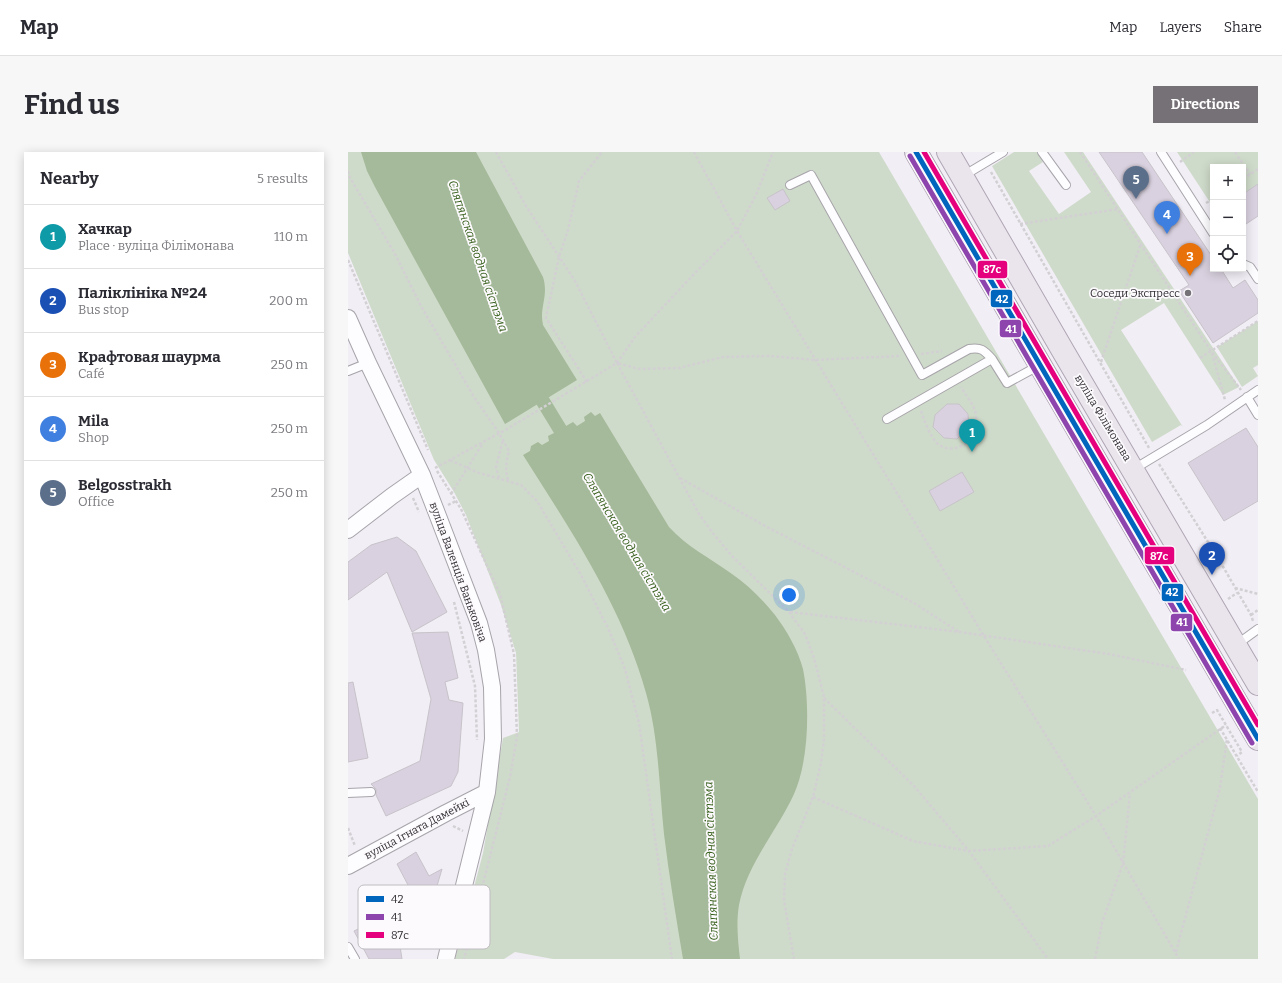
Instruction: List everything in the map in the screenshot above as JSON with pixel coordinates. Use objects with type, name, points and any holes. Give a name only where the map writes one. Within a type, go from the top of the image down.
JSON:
[{"type":"main road","points":[[916,152],[1258,739]]},
{"type":"main road","name":"вуліца Філімонава","points":[[948,152],[1258,684]]},
{"type":"main road","points":[[1040,365],[1063,351]]},
{"type":"main road","points":[[1127,515],[1151,500]]},
{"type":"street","name":"вуліца Валенція Ваньковіча","points":[[348,318],[422,475],[479,623],[486,650],[492,687],[493,739],[487,792],[464,885]]},
{"type":"street","points":[[348,530],[422,475]]},
{"type":"street","name":"вуліца Ігната Дамейкі","points":[[348,866],[487,792]]},
{"type":"street","name":"вуліца Валенція Ваньковіча","points":[[446,959],[448,949]]},
{"type":"lane","points":[[962,177],[1004,152]]},
{"type":"lane","points":[[1042,152],[1066,186]]},
{"type":"lane","points":[[1161,152],[1210,228]]},
{"type":"lane","points":[[790,185],[811,175],[922,374],[969,350],[977,348],[984,349],[1007,383],[1040,365]]},
{"type":"lane","points":[[1246,265],[1250,267],[1258,279]]},
{"type":"lane","points":[[887,419],[992,359]]},
{"type":"lane","points":[[348,371],[368,363]]},
{"type":"lane","points":[[1133,470],[1207,425],[1258,390]]},
{"type":"lane","points":[[1247,397],[1258,416]]},
{"type":"lane","points":[[1235,645],[1257,630]]},
{"type":"lane","points":[[348,793],[371,792]]},
{"type":"lane","points":[[348,947],[355,959]]},
{"type":"path","points":[[496,152],[526,206],[575,281],[617,363],[699,514],[732,556],[789,612],[805,634],[814,658],[824,697],[824,739],[821,763],[813,797],[792,849],[785,874],[784,900],[794,959]]},
{"type":"path","points":[[587,382],[546,318],[559,257],[568,230],[579,181],[602,152]]},
{"type":"path","points":[[694,152],[737,231],[984,636],[1096,816],[1179,959]]},
{"type":"path","points":[[433,462],[436,468],[508,429],[617,363],[635,337],[737,231],[756,195],[774,152]]},
{"type":"path","points":[[1080,152],[1211,351],[1247,397]]},
{"type":"path","points":[[1235,152],[1250,174]]},
{"type":"path","points":[[985,162],[1154,457],[1218,558],[1251,615],[1257,630]]},
{"type":"path","points":[[1246,177],[1258,169]]},
{"type":"path","points":[[348,171],[349,176],[395,254],[421,306],[474,397],[499,433],[509,451],[505,471],[508,481]]},
{"type":"path","points":[[1020,224],[1118,209]]},
{"type":"path","points":[[1101,363],[1141,243]]},
{"type":"path","points":[[348,260],[430,456]]},
{"type":"path","points":[[1200,358],[1258,320]]},
{"type":"path","points":[[1211,351],[1226,400],[1219,404]]},
{"type":"path","points":[[617,363],[639,369],[645,369],[680,368],[722,357],[770,356],[816,360]]},
{"type":"path","points":[[954,390],[966,383]]},
{"type":"path","points":[[921,411],[929,432],[938,444],[947,449],[955,449],[970,440],[976,425],[974,408],[961,386]]},
{"type":"path","points":[[500,478],[496,467],[503,440]]},
{"type":"path","points":[[452,494],[484,442]]},
{"type":"path","points":[[450,460],[476,472],[521,485],[537,501],[581,574],[608,628],[625,669],[639,724],[672,959]]},
{"type":"path","points":[[679,477],[767,527],[914,603],[960,632]]},
{"type":"path","points":[[1207,566],[1218,558]]},
{"type":"path","points":[[1235,588],[1258,594]]},
{"type":"path","points":[[452,596],[475,686],[477,741]]},
{"type":"path","points":[[1251,615],[1258,610]]},
{"type":"path","points":[[789,612],[960,632],[1109,654],[1186,670]]},
{"type":"path","points":[[824,697],[914,786],[969,851],[1048,959]]},
{"type":"path","points":[[1212,713],[1217,710],[1242,752],[1237,756]]},
{"type":"path","points":[[813,797],[913,840],[969,851],[1048,846],[1096,816],[1226,725]]},
{"type":"path","points":[[1220,728],[1258,792]]},
{"type":"path","points":[[1176,953],[1220,788],[1227,739]]},
{"type":"path","points":[[1095,959],[1102,923],[1123,863],[1130,792]]},
{"type":"path","points":[[348,828],[357,850]]},
{"type":"shaded area","points":[[348,152],[879,152],[1258,799],[1258,959],[553,959],[515,952],[504,959],[455,959],[458,949],[490,949],[490,885],[475,885],[483,853],[503,738],[519,732],[516,653],[501,605],[466,515],[434,460],[348,253]]},
{"type":"shaded area","points":[[1014,152],[1037,152],[1043,162],[1029,171],[1059,214],[1091,192],[1064,152],[1083,152],[1239,387],[1223,395],[1164,303],[1121,330],[1183,427],[1181,425],[1152,442],[992,166]]},
{"type":"shaded area","points":[[1177,152],[1258,152],[1258,187],[1257,185],[1246,192],[1246,164],[1210,164],[1210,202]]},
{"type":"shaded area","points":[[1258,321],[1258,365],[1253,368],[1258,376],[1242,387],[1217,347]]},
{"type":"water","points":[[361,152],[476,152],[543,277],[545,284],[545,296],[542,313],[543,325],[577,380],[505,424],[375,187],[367,171]]},
{"type":"water","points":[[591,412],[595,416],[600,413],[669,527],[683,541],[738,578],[760,598],[775,615],[788,634],[803,669],[807,699],[807,732],[803,765],[794,794],[755,862],[743,890],[739,905],[738,918],[740,959],[683,959],[666,850],[654,727],[646,693],[636,661],[594,570],[523,455],[530,451],[531,446],[538,442],[542,445],[549,441],[548,436],[556,432],[560,435],[566,431],[566,426],[573,422],[577,426],[585,421],[584,417]]},
{"type":"building","points":[[1099,152],[1142,152],[1210,254],[1210,272],[1223,272],[1233,288],[1245,280],[1258,300],[1258,313],[1213,343],[1179,291],[1189,285]]},
{"type":"building","points":[[1258,184],[1258,216],[1246,224],[1246,200],[1246,192]]},
{"type":"building","points":[[783,189],[790,201],[775,210],[767,198]]},
{"type":"building","points":[[947,404],[959,404],[968,414],[969,427],[957,439],[944,438],[933,427],[935,415]]},
{"type":"building","points":[[1246,428],[1258,447],[1258,501],[1224,521],[1188,463]]},
{"type":"building","points":[[962,472],[974,492],[940,511],[929,491]]},
{"type":"building","points":[[397,537],[416,551],[447,612],[412,632],[387,572],[348,600],[348,562],[371,545]]},
{"type":"building","points":[[448,632],[458,678],[445,682],[449,700],[463,703],[458,772],[451,786],[386,816],[376,795],[376,789],[371,784],[420,761],[431,699],[412,633]]},
{"type":"building","points":[[353,682],[368,758],[348,762],[348,683]]},
{"type":"building","points":[[416,852],[429,876],[442,869],[437,885],[408,885],[397,864]]},
{"type":"building","points":[[358,929],[358,938],[354,931]]},
{"type":"building","points":[[364,949],[400,949],[402,959],[369,959]]},
{"type":"waterway","name":"Сляпянская водная сістэма","points":[[533,385],[572,449]]},
{"type":"transit line","name":"42","points":[[916,152],[1258,739]]},
{"type":"transit line","name":"87с","points":[[924,152],[1258,725]]},
{"type":"transit line","name":"41","points":[[910,156],[1252,743]]},
{"type":"place","name":"Belgosstrakh","points":[[1136,199]]},
{"type":"place","name":"Mila","points":[[1167,234]]},
{"type":"place","name":"Крафтовая шаурма","points":[[1190,276]]},
{"type":"place","name":"Соседи Экспресс","points":[[1188,293]]},
{"type":"place","name":"Хачкар","points":[[972,452]]},
{"type":"place","name":"Паліклініка №24","points":[[1212,575]]}]
